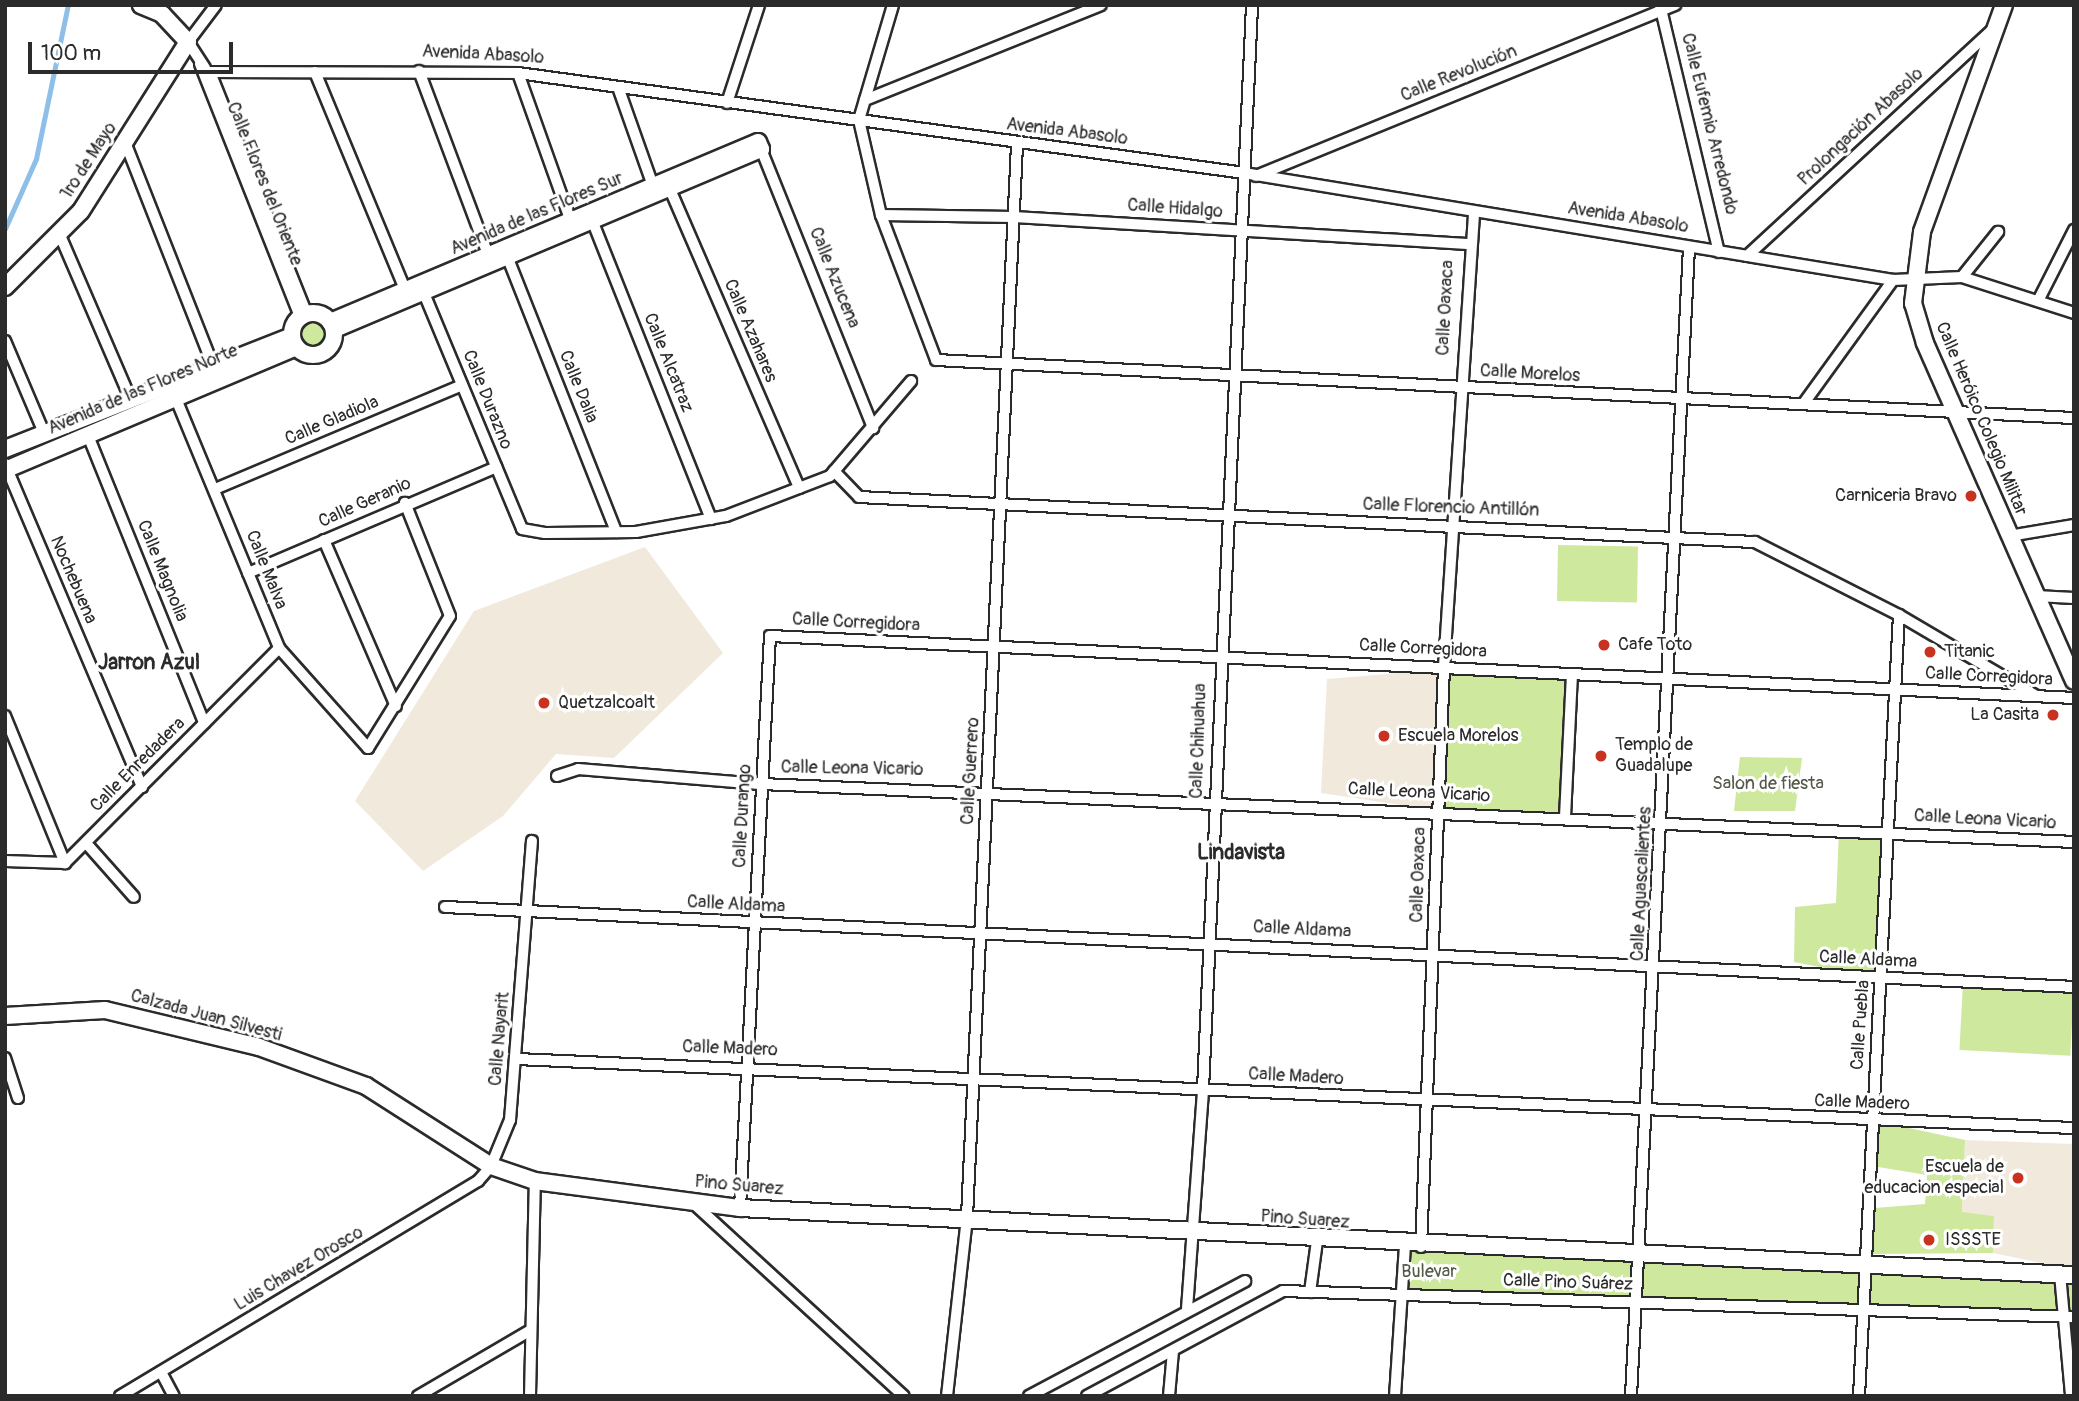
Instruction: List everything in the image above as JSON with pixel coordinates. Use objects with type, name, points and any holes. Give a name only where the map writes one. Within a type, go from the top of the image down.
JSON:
[{"type":"street","points":[[141,5],[162,14],[188,43],[200,64],[210,72]]},
{"type":"street","points":[[188,43],[216,5]]},
{"type":"street","points":[[727,103],[759,5]]},
{"type":"street","points":[[880,215],[859,120],[893,5]]},
{"type":"street","points":[[865,100],[1101,5]]},
{"type":"street","name":"Calle Chihuahua","points":[[1187,1309],[1203,1090],[1219,658],[1252,5]]},
{"type":"street","name":"Calle Revolución","points":[[1256,176],[1661,8],[1675,5]]},
{"type":"street","name":"Calle Heróico Colegio Militar","points":[[2004,5],[1922,232],[1914,280],[1925,343],[2074,681]]},
{"type":"street","name":"Calle Eufemio Arredondo","points":[[1661,8],[1718,224],[1719,252]]},
{"type":"street","name":"Prolongación Abasolo","points":[[1747,256],[2000,22]]},
{"type":"street","name":"1ro de Mayo","points":[[5,287],[81,211],[188,43]]},
{"type":"street","name":"Calle Flores del Oriente","points":[[200,64],[303,315]]},
{"type":"street","points":[[419,71],[488,256]]},
{"type":"street","name":"Avenida Abasolo","points":[[210,72],[518,73],[859,120],[1017,146],[1244,173],[1893,281],[1962,277]]},
{"type":"street","name":"Calle Flores del Oriente","points":[[210,72],[250,185]]},
{"type":"street","name":"Calle Durazno","points":[[315,72],[414,290],[462,385],[522,529],[616,532]]},
{"type":"street","points":[[518,73],[572,224]]},
{"type":"street","name":"Calle Azahares","points":[[618,87],[799,488]]},
{"type":"street","points":[[125,142],[213,365]]},
{"type":"street","name":"Avenida de las Flores Sur","points":[[332,325],[488,256],[760,146]]},
{"type":"street","name":"Calle Azucena","points":[[760,146],[873,428]]},
{"type":"street","name":"Calle Guerrero","points":[[947,1396],[967,1217],[1017,146]]},
{"type":"street","name":"Avenida de las Flores Sur","points":[[414,290],[507,256],[572,224],[592,220],[661,187]]},
{"type":"street","name":"Calle Oaxaca","points":[[1395,1396],[1402,1295],[1413,1246],[1427,1101],[1451,525],[1467,244],[1474,212]]},
{"type":"street","name":"Calle Hidalgo","points":[[880,215],[1014,217],[1467,244]]},
{"type":"street","name":"Calle Morelos","points":[[880,215],[936,360],[1007,368],[1954,410],[2074,418]]},
{"type":"street","name":"Calle Alcatraz","points":[[592,220],[711,519]]},
{"type":"street","points":[[2038,301],[2074,230]]},
{"type":"street","points":[[1998,232],[1962,277],[2074,313]]},
{"type":"street","points":[[59,233],[130,398]]},
{"type":"street","name":"Calle Aguascalientes","points":[[1631,1396],[1656,964],[1667,679],[1684,398],[1689,248]]},
{"type":"street","name":"Calle Dalia","points":[[507,256],[616,532]]},
{"type":"street","points":[[1804,403],[1893,281]]},
{"type":"street","points":[[303,315],[332,325],[324,353],[310,356],[294,342],[303,315]]},
{"type":"street","points":[[5,341],[44,433]]},
{"type":"street","name":"Avenida de las Flores Norte","points":[[6,468],[87,433],[173,389],[213,365],[294,342]]},
{"type":"street","name":"Avenida de las Flores Norte","points":[[5,449],[130,398],[173,389],[294,342]]},
{"type":"street","points":[[616,532],[711,519],[799,488],[834,471],[911,382]]},
{"type":"street","name":"Calle Gladiola","points":[[215,489],[462,385]]},
{"type":"street","name":"Calle Malva","points":[[173,389],[279,648],[368,748],[396,706]]},
{"type":"street","name":"Calle Magnolia","points":[[87,433],[204,723]]},
{"type":"street","name":"Calle Geranio","points":[[248,573],[405,503],[496,467]]},
{"type":"street","name":"Nochebuena","points":[[6,468],[142,788]]},
{"type":"street","name":"Calle Florencio Antillón","points":[[834,471],[859,497],[1000,501],[1226,517],[1676,535],[1777,548],[1899,615],[2037,697]]},
{"type":"street","points":[[396,706],[450,616],[405,503]]},
{"type":"street","points":[[2009,536],[2074,525]]},
{"type":"street","points":[[324,540],[396,706]]},
{"type":"street","points":[[2036,596],[2074,598]]},
{"type":"street","name":"Calle Puebla","points":[[1859,1396],[1862,1263],[1882,979],[1899,615]]},
{"type":"street","name":"Calle Corregidora","points":[[770,636],[2074,698]]},
{"type":"street","name":"Calle Durango","points":[[740,1208],[770,636]]},
{"type":"street","name":"Calle Enredadera","points":[[65,863],[279,648]]},
{"type":"street","points":[[1565,817],[1572,674]]},
{"type":"street","points":[[5,716],[65,863],[5,861]]},
{"type":"street","name":"Calle Leona Vicario","points":[[557,776],[578,769],[762,784],[987,789],[2074,842]]},
{"type":"street","name":"Calle Nayarit","points":[[491,1166],[510,1120],[529,913],[532,841]]},
{"type":"street","points":[[86,843],[134,897]]},
{"type":"street","name":"Calle Aldama","points":[[445,907],[1656,964],[1882,979],[2074,987]]},
{"type":"street","name":"Calzada Juan Silvesti","points":[[5,1016],[105,1010],[259,1047],[366,1086],[491,1166],[535,1181]]},
{"type":"street","points":[[5,1058],[18,1098]]},
{"type":"street","name":"Calle Madero","points":[[517,1059],[747,1067],[1648,1112],[2074,1128]]},
{"type":"street","name":"Luis Chavez Orosco","points":[[120,1396],[478,1181],[491,1166]]},
{"type":"street","points":[[530,1396],[535,1181]]},
{"type":"street","name":"Pino Suarez","points":[[535,1181],[740,1208],[967,1217],[1317,1241],[1641,1258],[1862,1263],[2067,1275]]},
{"type":"street","points":[[692,1202],[904,1396]]},
{"type":"street","points":[[1310,1292],[1317,1241]]},
{"type":"street","points":[[2067,1275],[2062,1317],[2071,1396]]},
{"type":"street","points":[[1029,1396],[1187,1309],[1245,1281]]},
{"type":"street","name":"Calle Pino Suárez","points":[[1087,1396],[1283,1291],[2074,1317]]},
{"type":"street","points":[[418,1396],[531,1330]]},
{"type":"street","points":[[1169,1396],[1173,1351]]},
{"type":"street","points":[[161,1372],[174,1396]]},
{"type":"shaded area","name":"Quetzalcoalt","points":[[645,547],[723,653],[614,758],[556,754],[503,816],[423,871],[355,801],[474,611]]},
{"type":"shaded area","name":"Escuela Morelos","points":[[1447,669],[1441,811],[1321,793],[1327,679]]},
{"type":"shaded area","name":"Escuela de educacion especial","points":[[1965,1140],[2074,1144],[2074,1270],[1993,1253],[1994,1216],[1962,1213]]},
{"type":"green space","points":[[307,314],[333,328],[318,356],[292,342]]},
{"type":"green space","points":[[1558,545],[1638,546],[1637,602],[1557,601]]},
{"type":"green space","points":[[1447,669],[1572,673],[1567,815],[1442,811]]},
{"type":"green space","name":"Salon de fiesta","points":[[1740,757],[1802,758],[1795,811],[1734,811]]},
{"type":"green space","points":[[1839,830],[1888,833],[1882,979],[1794,962],[1795,907],[1836,903]]},
{"type":"green space","points":[[1963,982],[2074,988],[2070,1056],[1959,1050]]},
{"type":"green space","points":[[1876,1121],[1965,1140],[1962,1212],[1994,1216],[1993,1253],[1868,1254],[1875,1208],[1925,1204],[1927,1175],[1872,1166]]},
{"type":"green space","name":"Bulevar","points":[[1405,1246],[2074,1275],[2074,1317],[1402,1295]]},
{"type":"waterway","points":[[5,229],[36,159],[68,5]]},
{"type":"place","name":"Carniceria Bravo","points":[[1971,496]]},
{"type":"place","name":"Cafe Toto","points":[[1604,645]]},
{"type":"place","name":"Titanic","points":[[1930,652]]},
{"type":"place","name":"Quetzalcoalt","points":[[544,703]]},
{"type":"place","name":"La Casita","points":[[2053,715]]},
{"type":"place","name":"Escuela Morelos","points":[[1384,736]]},
{"type":"place","name":"Templo de Guadalupe","points":[[1601,756]]},
{"type":"place","name":"Escuela de educacion especial","points":[[2018,1178]]},
{"type":"place","name":"ISSSTE","points":[[1929,1240]]},
{"type":"district","name":"Jarron Azul","points":[[149,663]]},
{"type":"district","name":"Lindavista","points":[[1241,853]]}]
